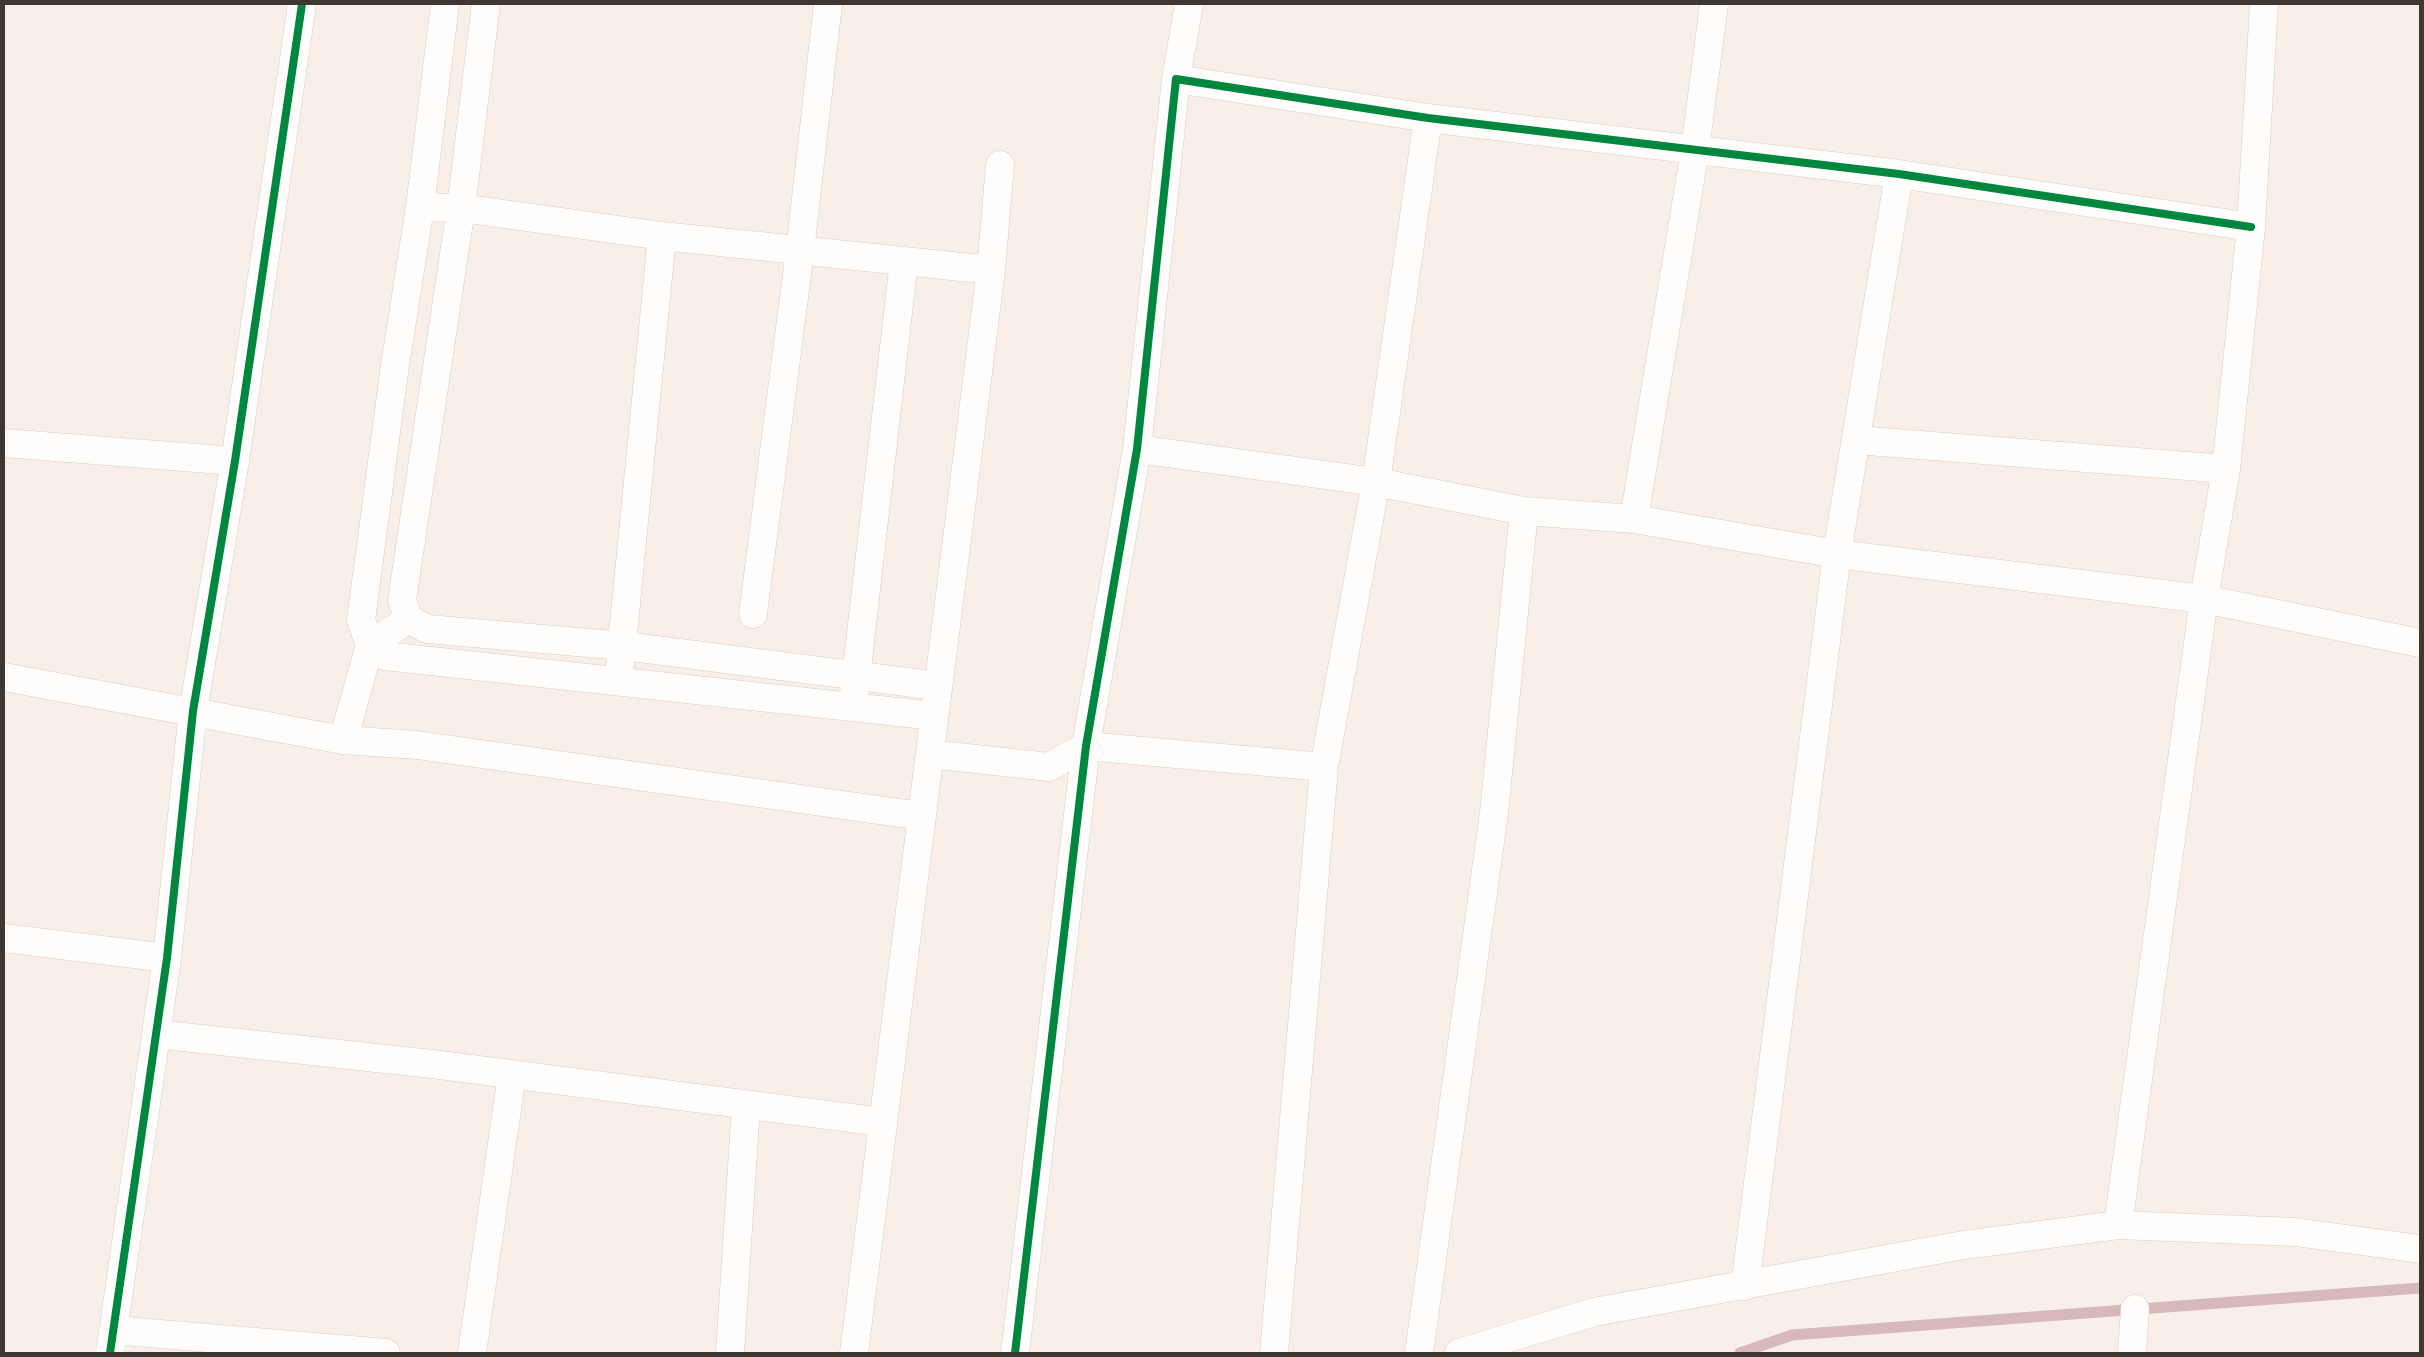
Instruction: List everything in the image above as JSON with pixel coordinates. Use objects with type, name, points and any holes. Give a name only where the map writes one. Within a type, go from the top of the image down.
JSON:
[{"type":"street","points":[[302,4],[235,461],[193,710],[167,958],[112,1342],[386,1353]]},
{"type":"street","points":[[445,4],[420,207],[394,372],[361,620],[370,645],[385,656],[934,716]]},
{"type":"street","points":[[486,4],[462,208],[402,600],[409,619],[427,629],[624,646],[938,686]]},
{"type":"street","points":[[754,614],[800,251],[825,4]]},
{"type":"street","points":[[1015,1353],[1086,746],[1137,448],[1176,80],[1189,4]]},
{"type":"street","points":[[1634,519],[1695,150],[1714,4]]},
{"type":"street","points":[[2118,1226],[2204,599],[2226,469],[2251,227],[2264,4]]},
{"type":"street","points":[[1176,80],[1428,118],[1899,174],[2251,227]]},
{"type":"street","points":[[1274,1353],[1324,767],[1376,482],[1428,118]]},
{"type":"street","points":[[854,1353],[991,270],[1000,165]]},
{"type":"street","points":[[1745,1286],[1837,554],[1899,174]]},
{"type":"street","points":[[420,207],[462,208],[662,236],[991,270]]},
{"type":"street","points":[[617,681],[624,646],[662,236]]},
{"type":"street","points":[[853,708],[904,261]]},
{"type":"street","points":[[1856,440],[2226,469]]},
{"type":"street","points":[[4,443],[235,461]]},
{"type":"street","points":[[1137,448],[1376,482],[1524,511],[1634,519],[1837,554],[2204,599],[2420,644]]},
{"type":"street","points":[[1419,1353],[1494,813],[1524,511]]},
{"type":"street","points":[[343,740],[370,645],[409,619]]},
{"type":"street","points":[[4,677],[193,710],[343,740],[417,745],[921,816]]},
{"type":"street","points":[[930,754],[1048,767],[1086,746],[1324,767]]},
{"type":"street","points":[[4,938],[167,958]]},
{"type":"street","points":[[156,1034],[512,1074],[882,1122]]},
{"type":"street","points":[[472,1353],[512,1074]]},
{"type":"street","points":[[730,1353],[746,1105]]},
{"type":"street","points":[[1459,1353],[1594,1312],[1964,1245],[2118,1226],[2295,1232],[2420,1249]]},
{"type":"street","points":[[2132,1353],[2135,1309]]},
{"type":"waterway","points":[[1740,1353],[1792,1335],[2420,1288]]},
{"type":"cycle path","points":[[110,1353],[167,958],[193,711],[235,461],[302,4]]},
{"type":"cycle path","points":[[1015,1353],[1086,746],[1137,449],[1176,79],[1428,118],[1899,174],[2251,227]]}]
